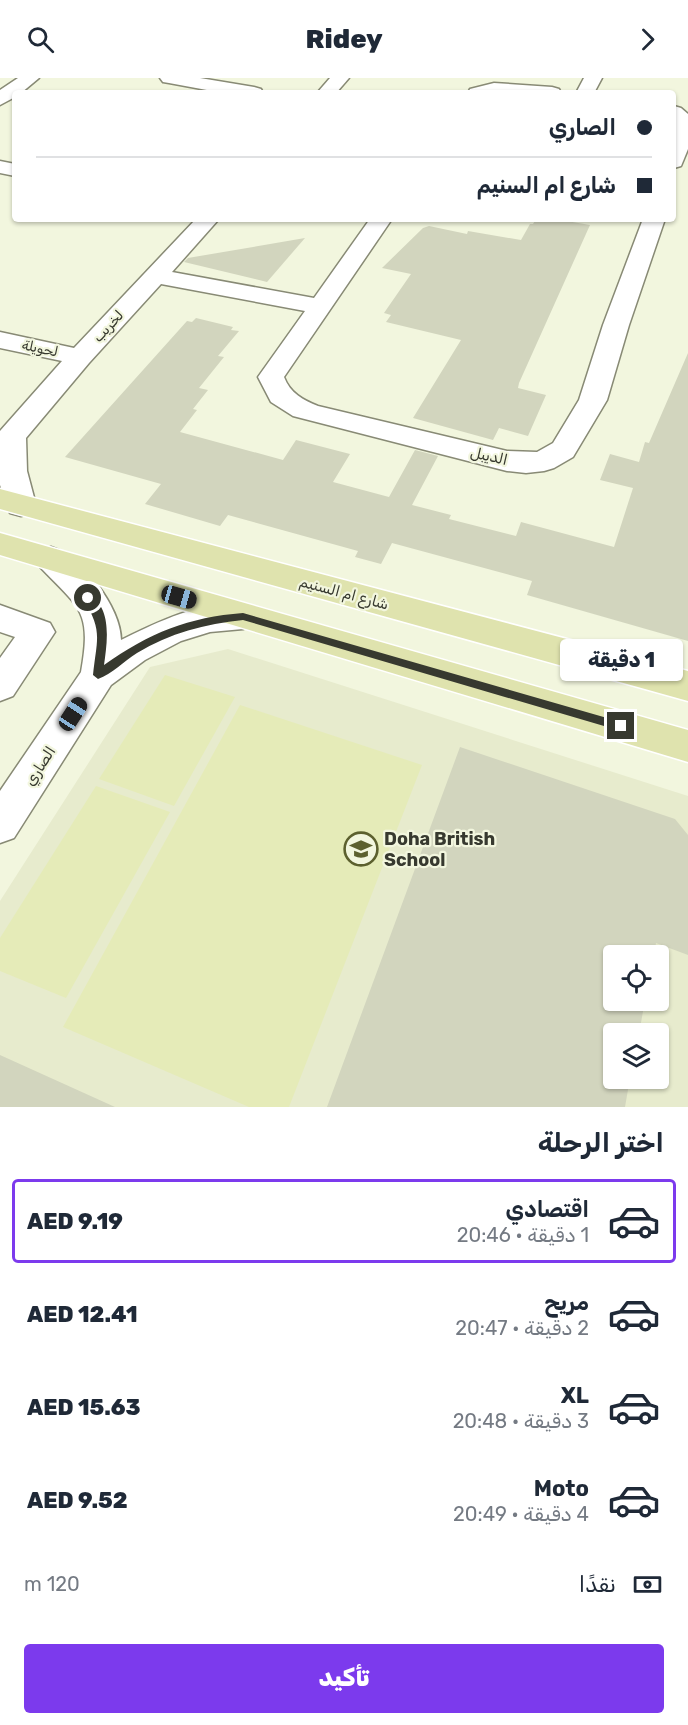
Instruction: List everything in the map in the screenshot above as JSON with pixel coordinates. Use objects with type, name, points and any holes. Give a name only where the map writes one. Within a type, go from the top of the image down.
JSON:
[{"type":"main road","name":"شارع ام السنيم","points":[[10,502],[688,686]]},
{"type":"main road","points":[[0,544],[688,746]]},
{"type":"street","points":[[13,90],[30,78]]},
{"type":"street","points":[[169,78],[237,90]]},
{"type":"street","points":[[329,90],[340,78]]},
{"type":"street","points":[[483,90],[515,90]]},
{"type":"street","points":[[676,114],[685,125],[676,155]]},
{"type":"street","name":"لخريب","points":[[10,502],[13,484],[6,440],[205,222]]},
{"type":"street","name":"الديبل","points":[[379,222],[271,377],[274,389],[292,406],[309,413],[507,461],[526,463],[544,461],[563,450],[593,400],[616,325],[653,222]]},
{"type":"street","points":[[154,276],[319,306]]},
{"type":"street","name":"لحويلة","points":[[0,340],[80,357]]},
{"type":"street","name":"الصاري","points":[[51,559],[88,598],[97,611],[104,629],[98,675]]},
{"type":"street","name":"الصاري","points":[[0,825],[12,786],[98,675],[133,650],[169,632],[209,620],[243,616]]},
{"type":"street","points":[[0,618],[38,632],[0,686]]},
{"type":"shaded area","name":"Doha British School","points":[[228,649],[688,796],[688,1107],[0,1107],[0,901],[150,667]]},
{"type":"green space","points":[[165,675],[235,697],[174,806],[99,779]]},
{"type":"green space","points":[[240,705],[422,765],[289,1107],[249,1107],[63,1027]]},
{"type":"green space","points":[[96,786],[170,812],[66,998],[0,971],[0,938]]},
{"type":"building","points":[[534,222],[572,222],[590,225],[519,383],[518,388],[546,395],[528,436],[499,428],[493,440],[413,418],[461,340],[386,322],[391,315],[384,313],[411,274],[382,268],[423,228],[429,226],[467,234],[468,231],[521,240],[530,224]]},
{"type":"building","points":[[305,238],[267,282],[184,262],[188,258]]},
{"type":"building","points":[[196,318],[233,327],[231,330],[239,331],[218,356],[224,357],[199,388],[208,390],[193,409],[197,410],[180,432],[283,460],[296,440],[350,454],[333,482],[389,497],[415,450],[438,456],[412,505],[451,515],[449,519],[516,536],[521,522],[614,547],[633,488],[600,480],[610,454],[639,462],[645,442],[649,443],[688,353],[688,641],[527,595],[532,581],[392,543],[381,564],[355,557],[358,551],[228,515],[220,526],[145,504],[161,484],[65,457],[187,321],[192,322]]},
{"type":"building","points":[[460,747],[675,819],[688,835],[688,955],[669,948],[669,945],[656,943],[656,945],[603,945],[603,1011],[643,1011],[641,1023],[603,1023],[603,1089],[628,1089],[625,1107],[327,1107]]},
{"type":"building","points":[[0,1055],[115,1107],[0,1107]]},
{"type":"place","name":"Doha British School","points":[[361,849]]},
{"type":"route","points":[[88,598],[97,611],[104,629],[98,675],[133,650],[169,632],[209,620],[243,616],[621,726]]}]
